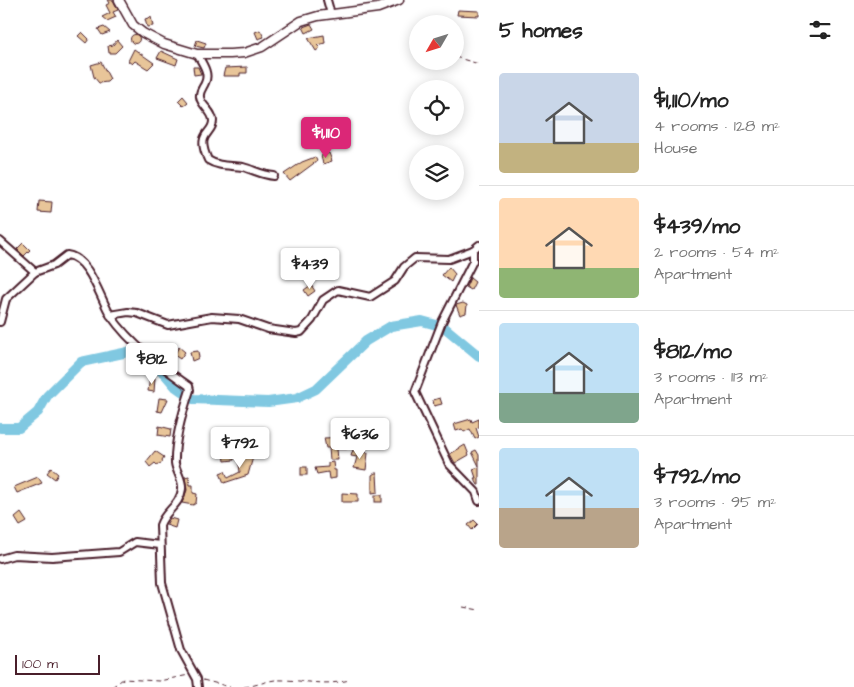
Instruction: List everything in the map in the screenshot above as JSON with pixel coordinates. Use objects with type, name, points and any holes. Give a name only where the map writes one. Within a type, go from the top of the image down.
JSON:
[{"type":"street","points":[[119,0],[133,25],[142,33],[164,44],[197,54],[244,53],[262,47],[302,20],[378,8],[399,0]]},
{"type":"street","points":[[327,0],[331,14]]},
{"type":"street","points":[[197,54],[207,72],[206,81],[200,92],[200,100],[213,118],[213,124],[205,134],[203,142],[208,160],[215,164],[234,166],[260,175],[274,176]]},
{"type":"street","points":[[0,241],[35,272]]},
{"type":"street","points":[[110,315],[128,312],[137,313],[168,325],[212,317],[239,319],[268,329],[296,333],[301,332],[312,320],[323,300],[338,290],[370,297],[394,281],[404,267],[415,258],[440,260],[473,250],[479,245]]},
{"type":"street","points":[[473,250],[473,261],[442,322],[428,363],[419,378],[415,392],[449,464],[476,492],[479,500]]},
{"type":"street","points":[[0,322],[6,299],[35,272],[54,265],[67,255],[72,256],[87,268],[110,315],[141,350],[163,365],[190,390],[180,419],[175,455],[182,489],[176,506],[162,519],[160,545],[162,583],[180,650],[196,676],[198,687]]},
{"type":"street","points":[[0,559],[14,556],[52,557],[115,552],[135,542],[160,545]]},
{"type":"path","points":[[464,60],[479,64]]},
{"type":"path","points":[[463,607],[479,610]]},
{"type":"path","points":[[112,687],[123,679],[160,681],[196,676],[230,687]]},
{"type":"path","points":[[244,687],[261,685],[273,680],[329,684],[349,680]]},
{"type":"building","points":[[108,0],[113,0],[118,10],[113,12],[116,17],[107,21],[102,17],[110,13],[106,5],[110,3]]},
{"type":"building","points":[[458,10],[479,11],[479,16],[457,15]]},
{"type":"building","points":[[151,17],[153,26],[147,27],[145,19]]},
{"type":"building","points":[[311,24],[314,29],[306,33],[303,27]]},
{"type":"building","points":[[104,27],[110,32],[102,35],[98,29]]},
{"type":"building","points":[[260,30],[264,37],[258,39],[255,32]]},
{"type":"building","points":[[82,32],[89,39],[86,43],[78,36]]},
{"type":"building","points":[[135,34],[140,39],[135,44],[130,39]]},
{"type":"building","points":[[324,35],[325,43],[317,45],[320,48],[316,51],[308,38]]},
{"type":"building","points":[[117,40],[122,46],[115,53],[109,53],[108,46],[113,45]]},
{"type":"building","points":[[197,40],[206,43],[204,48],[195,46]]},
{"type":"building","points":[[134,49],[154,63],[148,69],[135,61],[132,64],[128,61]]},
{"type":"building","points":[[161,51],[178,59],[176,65],[157,58]]},
{"type":"building","points":[[101,62],[110,79],[107,82],[99,83],[94,77],[91,65]]},
{"type":"building","points":[[193,67],[198,67],[201,74],[194,75]]},
{"type":"building","points":[[247,67],[247,73],[240,73],[240,76],[223,76],[225,68]]},
{"type":"building","points":[[183,96],[188,102],[183,106],[178,101]]},
{"type":"building","points":[[329,153],[332,161],[323,164],[321,156]]},
{"type":"building","points":[[315,157],[317,161],[290,181],[284,174],[302,162]]},
{"type":"building","points":[[39,201],[52,202],[51,213],[38,212]]},
{"type":"building","points":[[23,243],[30,250],[24,256],[17,249]]},
{"type":"building","points":[[449,267],[455,274],[451,282],[442,275]]},
{"type":"building","points":[[470,278],[475,282],[471,290],[466,287]]},
{"type":"building","points":[[311,285],[315,291],[308,296],[304,290]]},
{"type":"building","points":[[463,303],[467,305],[466,313],[460,315],[456,305]]},
{"type":"building","points":[[179,347],[185,352],[180,359],[174,355]]},
{"type":"building","points":[[198,351],[199,358],[192,361],[190,352]]},
{"type":"building","points":[[150,377],[155,378],[154,392],[148,391]]},
{"type":"building","points":[[159,398],[168,399],[162,412],[157,411]]},
{"type":"building","points":[[440,398],[442,404],[434,406],[433,400]]},
{"type":"building","points":[[471,419],[472,422],[479,419],[479,427],[476,428],[479,437],[475,439],[470,429],[464,432],[462,429],[456,431],[454,424]]},
{"type":"building","points":[[159,426],[171,429],[170,437],[158,435]]},
{"type":"building","points":[[347,437],[347,449],[337,449],[338,460],[330,460],[329,448],[326,448],[324,438]]},
{"type":"building","points":[[239,442],[250,444],[248,451],[233,447],[234,460],[225,461],[223,446]]},
{"type":"building","points":[[465,445],[469,455],[455,463],[450,454]]},
{"type":"building","points":[[353,450],[368,453],[366,470],[354,468],[357,457],[351,456]]},
{"type":"building","points":[[476,450],[479,455],[479,466],[472,452]]},
{"type":"building","points":[[155,451],[164,457],[163,462],[157,465],[155,463],[150,467],[146,462]]},
{"type":"building","points":[[245,456],[253,457],[248,475],[224,483],[220,473],[225,471],[228,478],[240,472],[238,458]]},
{"type":"building","points":[[333,462],[336,478],[329,479],[328,472],[317,474],[315,468],[328,467],[328,463]]},
{"type":"building","points":[[301,467],[307,467],[307,475],[301,475]]},
{"type":"building","points":[[479,467],[478,485],[474,478],[476,478],[473,469]]},
{"type":"building","points":[[51,468],[58,474],[55,479],[47,473]]},
{"type":"building","points":[[377,473],[378,492],[372,493],[372,475]]},
{"type":"building","points":[[189,476],[190,485],[193,485],[193,493],[197,494],[196,503],[193,505],[182,503],[187,490],[185,477]]},
{"type":"building","points":[[38,477],[42,483],[17,493],[14,487]]},
{"type":"building","points":[[342,493],[358,494],[358,502],[342,502]]},
{"type":"building","points":[[375,495],[382,495],[382,502],[375,502]]},
{"type":"building","points":[[21,513],[27,522],[20,526],[15,518]]},
{"type":"building","points":[[170,518],[177,520],[175,528],[166,525]]},
{"type":"building","points":[[474,520],[478,524],[472,530],[468,525]]},
{"type":"waterway","points":[[0,428],[19,428],[38,412],[47,396],[81,362],[128,352],[164,373],[176,387],[193,399],[268,402],[297,398],[316,389],[366,341],[391,326],[422,321],[444,327],[479,356]]}]
